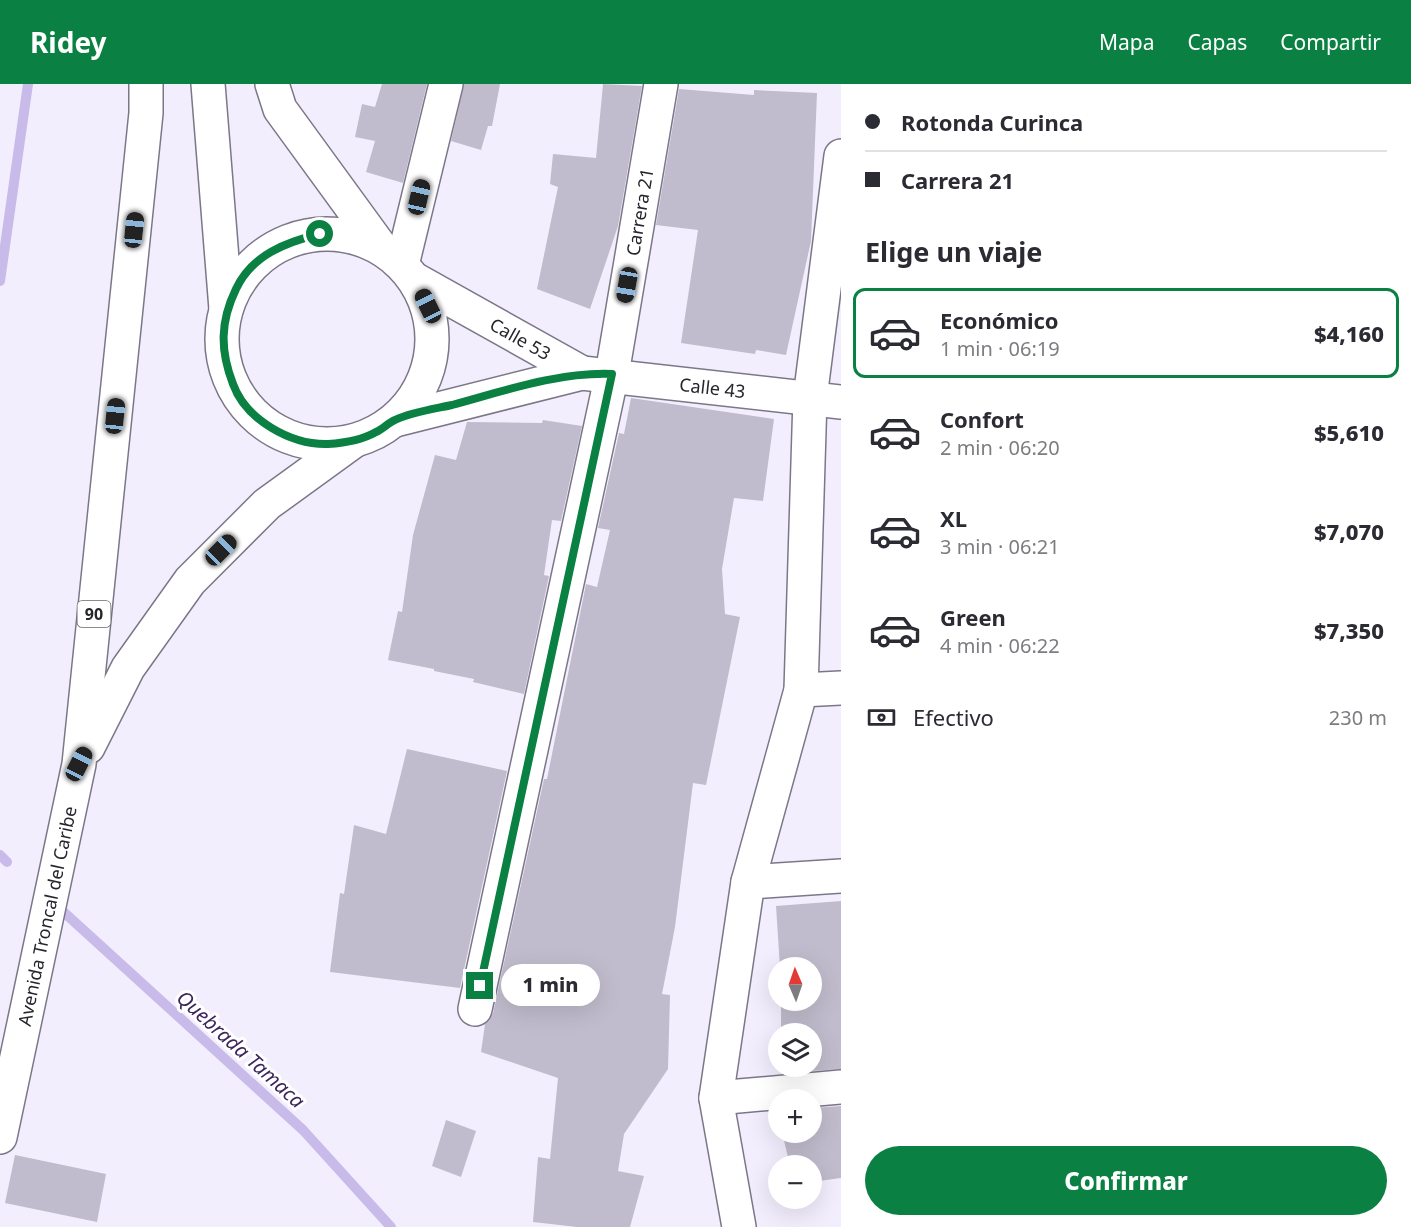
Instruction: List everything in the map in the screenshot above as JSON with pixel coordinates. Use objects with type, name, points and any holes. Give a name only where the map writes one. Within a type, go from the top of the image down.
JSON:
[{"type":"main road","name":"Avenida Troncal del Caribe","points":[[0,1137],[79,764],[146,113],[146,84]]},
{"type":"main road","points":[[208,84],[226,309],[222,336],[225,364],[235,389],[252,412],[273,429],[299,440],[326,444],[354,441],[376,433],[395,420],[416,397],[429,368],[433,338],[428,306],[399,264],[280,109],[272,84]]},
{"type":"main road","points":[[399,264],[446,84]]},
{"type":"main road","name":"Carrera 21","points":[[475,1009],[597,374],[661,84]]},
{"type":"main road","points":[[739,1227],[716,1098],[748,882],[801,690],[826,400],[841,156]]},
{"type":"main road","points":[[226,309],[240,280],[262,257],[290,241],[320,234],[352,237],[399,264]]},
{"type":"main road","name":"Calle 53","points":[[399,264],[597,374]]},
{"type":"main road","name":"Calle 53","points":[[395,420],[597,374]]},
{"type":"main road","name":"Calle 43","points":[[597,374],[826,400]]},
{"type":"main road","points":[[79,764],[128,668],[190,581],[267,504],[354,441]]},
{"type":"main road","points":[[801,690],[841,688]]},
{"type":"main road","points":[[748,882],[841,876]]},
{"type":"main road","points":[[716,1098],[841,1087]]},
{"type":"building","points":[[382,84],[427,84],[403,183],[366,172],[375,141],[355,137],[362,104],[375,107]]},
{"type":"building","points":[[464,84],[500,84],[492,126],[488,126],[481,150],[451,141]]},
{"type":"building","points":[[603,84],[642,86],[618,226],[590,309],[537,289],[558,187],[550,184],[553,154],[596,158]]},
{"type":"building","points":[[679,89],[754,95],[754,90],[817,93],[811,241],[786,355],[756,350],[755,354],[681,343],[698,230],[656,225]]},
{"type":"building","points":[[631,398],[774,419],[763,501],[734,498],[722,569],[725,614],[740,617],[706,785],[693,783],[675,927],[662,994],[670,995],[668,1069],[624,1134],[618,1171],[644,1176],[630,1227],[577,1227],[533,1222],[538,1157],[550,1159],[558,1078],[481,1052],[485,1024],[493,1013],[544,779],[547,779],[586,584],[597,587],[610,530],[598,528],[619,433],[624,434]]},
{"type":"building","points":[[543,420],[582,426],[561,521],[552,520],[544,575],[549,576],[524,694],[473,682],[474,679],[434,671],[434,669],[388,660],[398,611],[402,612],[413,535],[435,455],[456,460],[467,422],[542,423]]},
{"type":"building","points":[[407,749],[507,771],[460,988],[330,972],[340,893],[344,894],[354,825],[386,834]]},
{"type":"building","points":[[841,901],[841,1069],[822,1070],[822,1023],[781,1023],[781,1011],[822,1011],[822,957],[779,957],[776,906]]},
{"type":"building","points":[[841,1106],[841,1178],[822,1181],[822,1155],[787,1155],[785,1143],[822,1143],[822,1107]]},
{"type":"building","points":[[446,1120],[476,1131],[461,1177],[432,1166]]},
{"type":"building","points":[[15,1155],[106,1174],[97,1222],[5,1203]]},
{"type":"waterway","name":"Quebrada Tamaca","points":[[0,281],[28,84]]},
{"type":"waterway","name":"Quebrada Tamaca","points":[[0,855],[7,862]]},
{"type":"waterway","name":"Quebrada Tamaca","points":[[57,906],[303,1130],[391,1227]]},
{"type":"route","points":[[320,234],[290,241],[262,257],[240,280],[226,309],[222,336],[225,364],[235,389],[252,412],[273,429],[299,440],[326,444],[354,441],[376,433],[395,420],[490,394],[582,373],[612,374],[480,986]]}]
